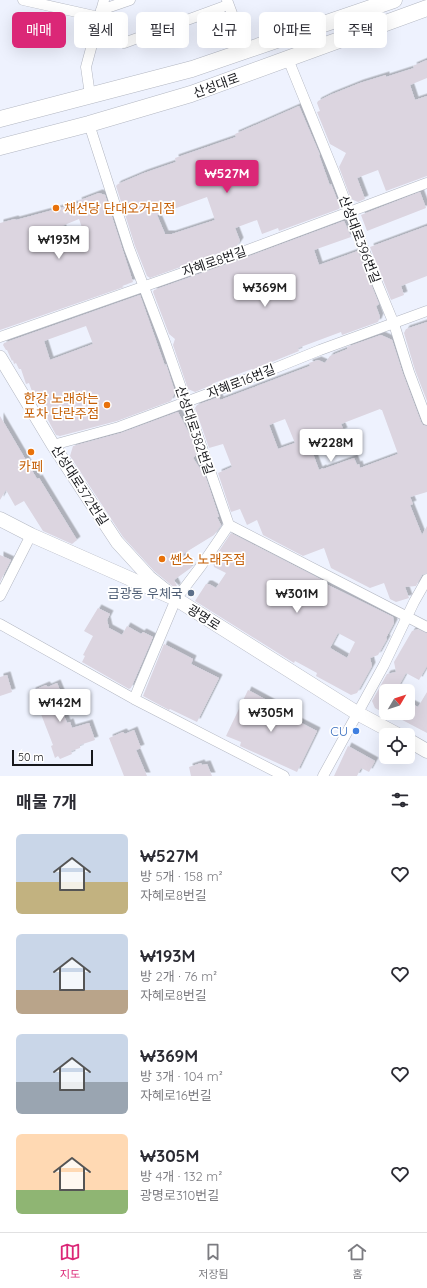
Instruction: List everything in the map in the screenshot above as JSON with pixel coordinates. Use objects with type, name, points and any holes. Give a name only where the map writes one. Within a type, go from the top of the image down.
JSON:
[{"type":"main road","name":"산성대로","points":[[0,119],[192,69],[394,0]]},
{"type":"main road","name":"산성대로","points":[[0,147],[89,124],[192,94],[427,8]]},
{"type":"main road","name":"광명로","points":[[0,519],[31,535],[176,599],[357,713],[385,728]]},
{"type":"main road","points":[[415,744],[427,750]]},
{"type":"street","points":[[23,0],[94,12]]},
{"type":"street","points":[[100,12],[104,0]]},
{"type":"street","points":[[102,12],[130,0]]},
{"type":"street","points":[[128,41],[228,2],[246,51]]},
{"type":"street","points":[[90,95],[86,66],[91,48]]},
{"type":"street","name":"산성대로396번길","points":[[288,59],[394,324],[409,372],[427,420]]},
{"type":"street","name":"산성대로382번길","points":[[89,124],[116,209],[143,286],[165,342],[228,525]]},
{"type":"street","name":"자혜로8번길","points":[[0,337],[245,250],[427,183]]},
{"type":"street","name":"자혜로16번길","points":[[53,445],[119,427],[253,377],[320,350],[427,311]]},
{"type":"street","name":"산성대로372번길","points":[[0,357],[53,445],[117,542],[149,577],[176,599]]},
{"type":"street","points":[[134,700],[176,599],[201,566],[228,525],[427,627]]},
{"type":"street","points":[[0,596],[31,535]]},
{"type":"street","points":[[323,776],[384,665],[407,616],[427,579]]},
{"type":"street","points":[[0,624],[134,700],[284,776]]},
{"type":"building","points":[[427,60],[427,78],[410,85],[415,100],[427,96],[427,176],[386,191],[378,170],[357,178],[365,199],[358,202],[351,199],[339,167],[346,153],[330,144],[317,112],[320,111],[317,103],[318,101],[360,83],[414,68],[413,66]]},
{"type":"building","points":[[299,106],[320,155],[330,186],[331,184],[340,207],[339,209],[279,231],[278,228],[262,234],[257,220],[235,228],[240,241],[236,247],[150,278],[147,276],[135,246],[116,186],[144,173],[176,162],[175,158],[236,137],[235,134]],"holes":[[[207,197],[215,220],[172,234],[165,234],[157,215]]]},
{"type":"building","points":[[420,192],[426,208],[367,231],[361,215]]},
{"type":"building","points":[[99,193],[105,195],[133,282],[122,286],[124,287],[0,330],[0,223],[79,203],[78,201]],"holes":[[[79,219],[87,242],[69,247],[62,226]]]},
{"type":"building","points":[[344,221],[351,237],[314,250],[319,265],[358,251],[379,304],[376,306],[380,317],[378,322],[342,335],[341,332],[298,348],[299,351],[252,370],[214,383],[195,392],[188,389],[173,345],[175,339],[169,334],[153,292],[154,290]]},
{"type":"building","points":[[427,226],[427,276],[401,286],[404,295],[391,300],[370,247]]},
{"type":"building","points":[[140,295],[175,392],[171,401],[117,421],[60,436],[56,435],[47,418],[48,417],[40,395],[34,397],[29,383],[26,384],[21,369],[19,369],[16,363],[14,364],[13,360],[12,361],[3,345],[4,343]],"holes":[[[86,326],[93,344],[50,360],[44,341]]]},
{"type":"building","points":[[427,322],[427,401],[415,370],[404,333],[406,329]]},
{"type":"building","points":[[381,335],[392,340],[421,422],[423,425],[427,426],[427,492],[410,497],[413,504],[410,505],[422,535],[427,526],[427,573],[422,575],[416,586],[405,587],[409,598],[396,602],[390,599],[384,583],[370,588],[331,568],[324,548],[303,556],[263,535],[257,520],[247,525],[240,509],[231,512],[218,473],[232,467],[223,444],[209,448],[195,408],[197,405],[219,397],[220,400],[310,366],[309,363],[318,360],[325,363],[330,356],[347,349],[347,347]],"holes":[[[380,409],[382,410],[398,454],[360,468],[359,464],[357,465],[354,458],[319,470],[311,444],[344,431],[341,424]],[[285,419],[295,443],[278,449],[269,425]]]},
{"type":"building","points":[[178,412],[197,452],[193,458],[206,478],[219,517],[217,517],[221,525],[214,535],[183,554],[192,567],[174,580],[177,586],[176,589],[154,571],[123,537],[70,456],[73,446],[121,433]]},
{"type":"building","points":[[0,416],[37,479],[39,478],[77,540],[72,544],[43,531],[24,501],[15,506],[6,490],[0,500]]},
{"type":"building","points":[[231,533],[324,581],[324,583],[393,617],[394,623],[386,638],[387,639],[378,655],[370,658],[372,666],[357,693],[351,695],[316,676],[317,673],[295,661],[294,663],[195,601],[206,584],[216,588],[226,573],[214,567],[213,560]],"holes":[[[338,633],[355,642],[347,658],[330,648]]]},
{"type":"building","points":[[0,555],[11,560],[0,582]]},
{"type":"building","points":[[98,608],[110,614],[107,620],[109,628],[122,635],[127,626],[141,634],[143,632],[153,637],[131,688],[129,689],[82,662],[85,656],[83,655],[93,636],[84,631]]},
{"type":"building","points":[[418,629],[427,633],[427,666],[419,680],[406,673],[400,684],[381,684],[387,674],[396,672],[394,662],[412,631]]},
{"type":"building","points":[[164,644],[193,659],[191,664],[219,678],[197,722],[170,709],[169,710],[143,696]]},
{"type":"building","points":[[7,675],[12,692],[0,696],[0,677]]},
{"type":"building","points":[[57,683],[64,700],[59,703],[67,723],[70,722],[72,728],[89,723],[95,740],[80,745],[80,748],[71,751],[72,754],[60,759],[58,756],[55,758],[51,746],[53,745],[32,691],[46,685],[48,687]]},
{"type":"building","points":[[379,688],[379,710],[375,708],[372,701]]},
{"type":"building","points":[[248,690],[274,704],[272,708],[317,731],[297,772],[240,746],[241,742],[226,736]]},
{"type":"building","points":[[427,692],[427,733],[402,720],[415,720],[415,706],[418,707]]},
{"type":"building","points":[[134,730],[141,748],[136,750],[147,776],[124,776],[109,738],[123,732],[125,734]]},
{"type":"building","points":[[348,746],[375,761],[369,772],[361,768],[357,776],[334,776]]},
{"type":"building","points":[[201,763],[202,765],[207,764],[212,776],[191,776],[189,767]]},
{"type":"place","name":"채선당 단대오거리점","points":[[56,208]]},
{"type":"place","name":"한강 노래하는 포차 단란주점","points":[[107,405]]},
{"type":"place","name":"카페","points":[[31,452]]},
{"type":"place","name":"쎈스 노래주점","points":[[162,559]]},
{"type":"place","name":"금광동 우체국","points":[[191,593]]},
{"type":"place","name":"CU","points":[[356,731]]}]
